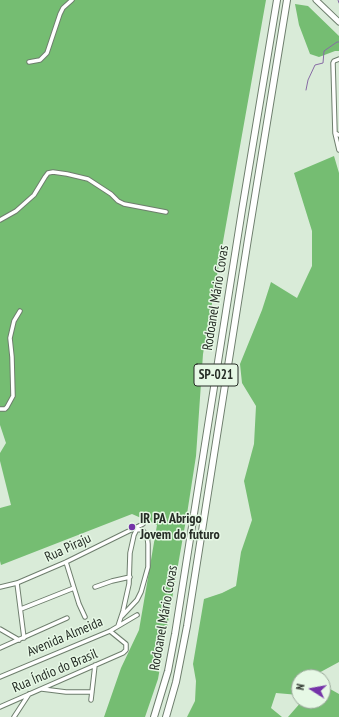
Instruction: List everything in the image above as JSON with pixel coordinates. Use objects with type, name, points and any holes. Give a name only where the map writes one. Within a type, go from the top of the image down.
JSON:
[{"type":"highway","name":"Rodoanel Mário Covas","points":[[154,717],[168,671],[175,634],[243,203],[277,0]]},
{"type":"highway","name":"Rodoanel Mário Covas","points":[[166,717],[176,682],[187,626],[287,0]]},
{"type":"main road","points":[[316,0],[339,22]]},
{"type":"street","points":[[29,62],[40,60],[47,53],[60,14],[63,8],[72,0]]},
{"type":"street","points":[[339,59],[333,63],[335,133],[339,150]]},
{"type":"street","points":[[335,133],[339,135]]},
{"type":"street","points":[[0,220],[16,211],[30,199],[48,173],[53,172],[88,179],[124,204],[166,212]]},
{"type":"street","points":[[0,409],[5,409],[7,407],[13,396],[10,338],[14,321],[20,311]]},
{"type":"street","name":"Rua Piraju","points":[[0,587],[17,583],[66,562],[142,524]]},
{"type":"street","points":[[122,616],[137,600],[141,592],[148,566],[147,536],[142,530],[132,529]]},
{"type":"street","points":[[118,627],[122,616],[130,577],[130,553],[137,529]]},
{"type":"street","points":[[66,562],[85,617]]},
{"type":"street","points":[[96,587],[112,581],[130,577]]},
{"type":"street","points":[[17,583],[24,638]]},
{"type":"street","points":[[21,609],[74,588]]},
{"type":"street","name":"Avenida Almeida","points":[[0,677],[110,631],[137,615]]},
{"type":"street","points":[[0,648],[67,618]]},
{"type":"street","points":[[0,629],[19,640]]},
{"type":"street","name":"Rua Índio do Brasil","points":[[0,707],[119,655],[126,650],[126,644],[110,631]]},
{"type":"street","points":[[91,700],[96,665]]},
{"type":"street","points":[[41,689],[66,692],[92,692]]},
{"type":"street","points":[[14,717],[30,693]]},
{"type":"green space","points":[[0,0],[266,0],[203,354],[196,456],[187,514],[158,679],[145,717],[104,717],[121,668],[139,630],[157,525],[132,514],[1,565],[0,561],[0,508],[11,505],[0,461],[0,453],[6,443],[0,425]]},
{"type":"green space","points":[[295,4],[308,6],[339,36],[339,51],[319,57],[310,54],[299,25]]},
{"type":"green space","points":[[334,156],[339,173],[339,662],[326,669],[291,669],[291,694],[276,693],[271,708],[282,717],[187,717],[195,701],[196,681],[193,664],[204,599],[222,593],[236,586],[241,552],[252,520],[244,481],[254,444],[256,406],[242,383],[240,364],[262,310],[271,282],[297,298],[312,266],[312,231],[294,173]]},
{"type":"green space","points":[[331,690],[339,694],[339,717],[288,717],[295,709],[331,709]]},
{"type":"waterway","points":[[306,90],[308,80],[315,65],[323,63],[324,51],[339,42]]},
{"type":"place","name":"IR PA Abrigo Jovem do futuro","points":[[132,527]]}]
